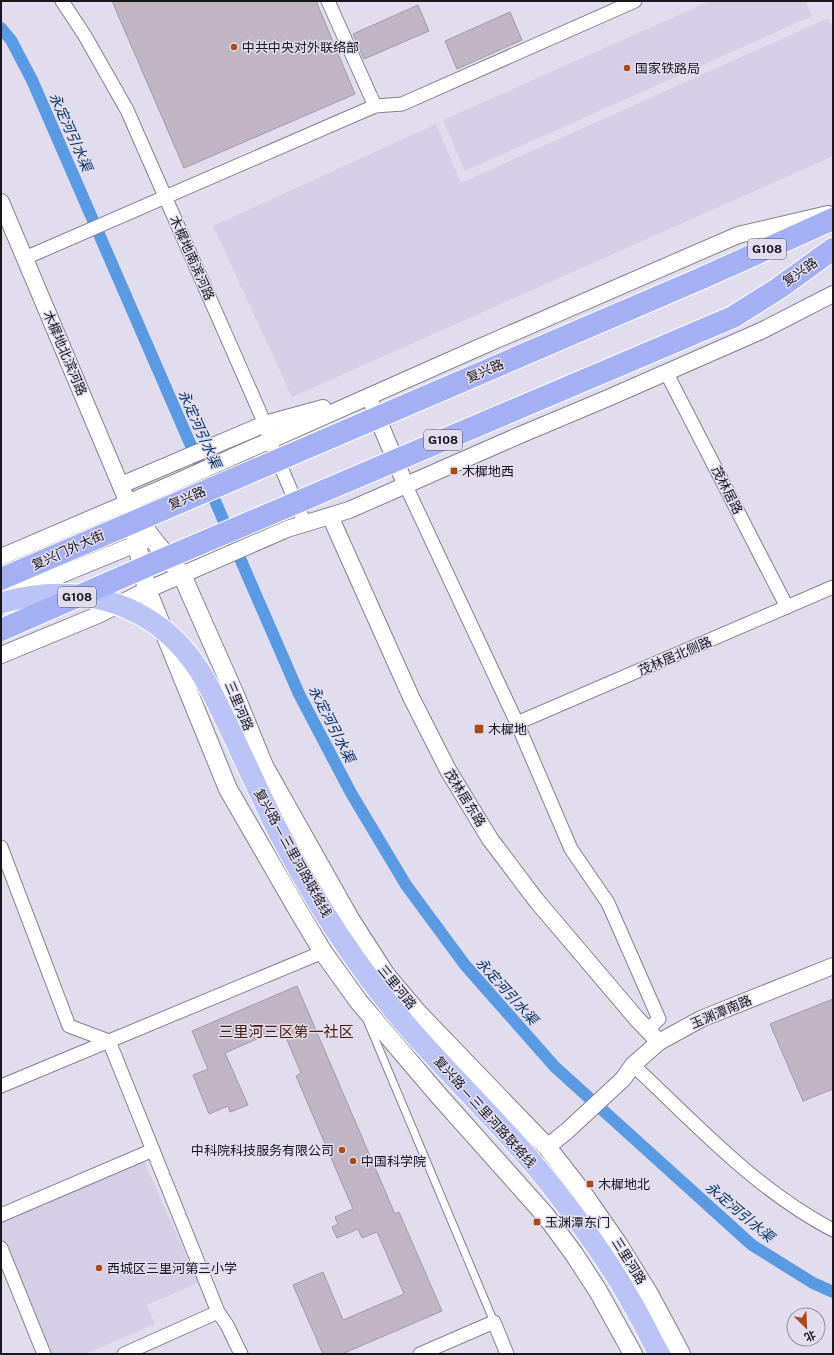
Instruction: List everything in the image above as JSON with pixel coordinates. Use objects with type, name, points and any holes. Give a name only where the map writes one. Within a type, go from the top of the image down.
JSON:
[{"type":"highway","name":"复兴路","points":[[132,512],[702,278],[833,219]]},
{"type":"highway","name":"复兴路","points":[[1,630],[152,564],[734,317],[779,288],[833,249]]},
{"type":"highway","name":"复兴门外大街","points":[[2,591],[132,512]]},
{"type":"main road","points":[[132,512],[144,540],[146,590],[228,789],[299,912],[324,952],[359,1002],[440,1097],[546,1216],[574,1254],[598,1291],[633,1354]]},
{"type":"main road","name":"三里河路","points":[[144,540],[182,575],[235,695],[264,766],[350,919],[386,975],[418,1013],[547,1147],[582,1192],[618,1244],[649,1294],[681,1354]]},
{"type":"main road","name":"复兴路—三里河路联络线","points":[[2,591],[17,598],[45,594],[76,594],[113,603],[141,615],[165,632],[185,650],[204,676],[262,797],[304,879],[347,947],[380,993],[415,1034],[524,1153],[556,1192],[587,1234],[628,1296],[659,1354]]},
{"type":"main road","points":[[228,789],[235,773],[250,766],[264,766]]},
{"type":"street","name":"木樨地南滨河路","points":[[62,1],[85,36],[127,110],[265,424],[270,441],[305,524]]},
{"type":"street","points":[[328,1],[375,106]]},
{"type":"street","points":[[25,258],[375,106],[402,104],[635,1]]},
{"type":"street","name":"木樨地北滨河路","points":[[1,202],[132,512]]},
{"type":"street","name":"复兴路","points":[[1,557],[132,512],[174,483],[738,235],[833,212]]},
{"type":"street","points":[[763,330],[833,285]]},
{"type":"street","points":[[1,656],[98,615],[146,590],[287,529],[349,510],[406,486],[763,330],[833,294]]},
{"type":"street","name":"茂林居路","points":[[666,372],[787,607]]},
{"type":"street","points":[[121,485],[265,424],[369,396],[406,486],[517,724],[572,849],[608,903],[659,1019],[647,1030]]},
{"type":"street","points":[[132,512],[145,475]]},
{"type":"street","name":"茂林居东路","points":[[330,516],[411,697],[448,770],[490,839],[536,900],[647,1030],[659,1042]]},
{"type":"street","points":[[27,644],[2,591],[144,540]]},
{"type":"street","name":"茂林居北侧路","points":[[517,724],[833,586]]},
{"type":"street","points":[[1,847],[69,1026],[109,1041],[218,1312],[227,1325],[241,1354]]},
{"type":"street","points":[[1,1086],[324,952]]},
{"type":"street","name":"玉渊潭南路","points":[[547,1147],[567,1131],[623,1079],[633,1065],[659,1042],[701,1019],[833,966]]},
{"type":"street","points":[[359,1002],[386,975]]},
{"type":"street","points":[[633,1065],[753,1177],[814,1220],[833,1230]]},
{"type":"street","points":[[1,1215],[152,1150]]},
{"type":"street","points":[[1,1248],[44,1354]]},
{"type":"street","points":[[124,1354],[218,1312]]},
{"type":"street","points":[[420,1354],[494,1322],[507,1354]]},
{"type":"lane","points":[[359,1002],[494,1322]]},
{"type":"shaded area","name":"国家铁路局","points":[[710,1],[806,1],[812,16],[465,171],[443,120]]},
{"type":"shaded area","points":[[828,18],[833,27],[833,156],[292,397],[213,226],[436,124],[461,183]]},
{"type":"shaded area","name":"西城区三里河第三小学","points":[[142,1157],[198,1283],[147,1305],[155,1324],[86,1354],[46,1354],[1,1253],[1,1219]]},
{"type":"building","name":"中共中央对外联络部","points":[[112,1],[316,1],[355,94],[184,168]]},
{"type":"building","points":[[418,5],[429,31],[364,59],[353,34]]},
{"type":"building","points":[[510,12],[522,40],[457,69],[445,41]]},
{"type":"building","name":"中国科学院","points":[[297,986],[395,1214],[399,1212],[442,1311],[342,1354],[323,1354],[293,1285],[323,1272],[343,1320],[404,1294],[377,1232],[362,1238],[358,1229],[337,1238],[332,1227],[338,1224],[335,1217],[353,1209],[296,1076],[301,1073],[282,1028],[225,1053],[248,1105],[230,1112],[228,1106],[209,1114],[193,1075],[208,1069],[192,1031]]},
{"type":"building","points":[[833,999],[833,1089],[803,1101],[770,1024]]},
{"type":"waterway","name":"永定河引水渠","points":[[1,28],[11,40],[32,80],[299,694],[351,793],[406,885],[465,965],[555,1067],[752,1245],[813,1283],[833,1292]]},
{"type":"place","name":"中共中央对外联络部","points":[[234,47]]},
{"type":"place","name":"国家铁路局","points":[[627,68]]},
{"type":"place","name":"木樨地西","points":[[454,471]]},
{"type":"place","name":"木樨地","points":[[479,729]]},
{"type":"place","name":"中科院科技服务有限公司","points":[[342,1150]]},
{"type":"place","name":"中国科学院","points":[[353,1161]]},
{"type":"place","name":"木樨地北","points":[[590,1184]]},
{"type":"place","name":"玉渊潭东门","points":[[537,1222]]},
{"type":"place","name":"西城区三里河第三小学","points":[[99,1268]]},
{"type":"district","name":"三里河三区第一社区","points":[[286,1031]]}]
